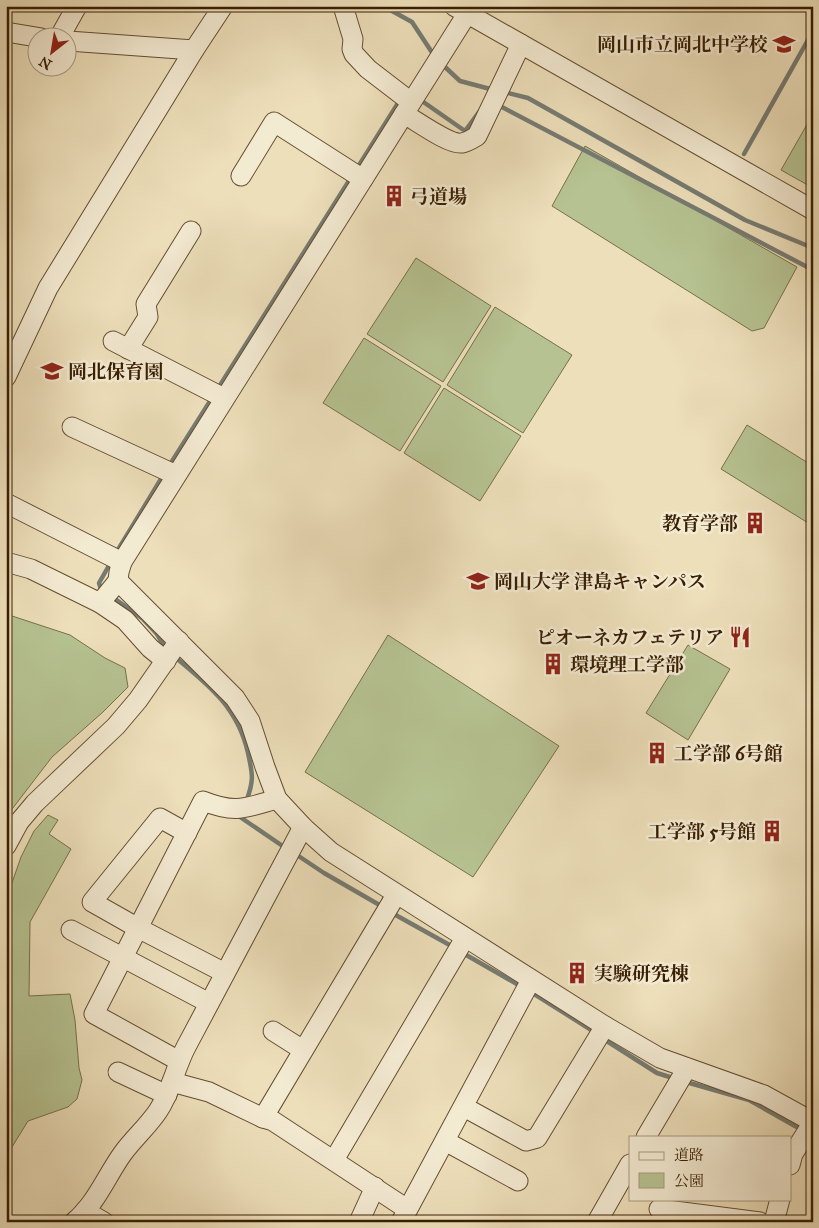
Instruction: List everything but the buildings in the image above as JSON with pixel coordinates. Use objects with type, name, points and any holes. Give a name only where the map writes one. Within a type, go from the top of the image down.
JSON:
[{"type":"street","points":[[65,28],[77,6]]},
{"type":"street","points":[[6,377],[48,288],[223,6]]},
{"type":"street","points":[[343,6],[353,39],[354,54],[368,69],[452,142],[461,143],[477,136],[521,44]]},
{"type":"street","points":[[108,593],[119,572],[116,559],[356,175],[405,101],[460,10],[813,210]]},
{"type":"street","points":[[6,32],[28,36]]},
{"type":"street","points":[[78,42],[194,50]]},
{"type":"street","points":[[241,176],[274,122],[356,175]]},
{"type":"street","points":[[191,231],[146,304],[148,316],[120,345],[218,394]]},
{"type":"street","points":[[72,427],[169,472]]},
{"type":"street","points":[[6,503],[116,559]]},
{"type":"street","points":[[6,562],[108,593],[171,653],[235,698],[250,721],[277,799],[303,828],[391,904],[601,1033],[660,1058],[682,1075],[764,1095],[809,1128],[792,1158]]},
{"type":"street","points":[[108,593],[125,620],[150,648],[171,653]]},
{"type":"street","points":[[6,846],[19,822],[35,803],[116,726],[138,700],[171,653]]},
{"type":"street","points":[[179,1061],[94,1014],[203,801],[228,809],[244,808],[277,799]]},
{"type":"street","points":[[187,833],[160,818],[92,902],[225,973]]},
{"type":"street","points":[[104,1222],[79,1218],[123,1153],[158,1111],[179,1061],[303,828]]},
{"type":"street","points":[[263,1118],[391,904]]},
{"type":"street","points":[[71,930],[209,1003]]},
{"type":"street","points":[[334,1160],[460,946]]},
{"type":"street","points":[[118,1072],[169,1088],[209,1092],[273,1121],[376,1187],[405,1218],[528,987]]},
{"type":"street","points":[[273,1032],[304,1050]]},
{"type":"street","points":[[464,1107],[526,1141],[537,1138],[601,1033]]},
{"type":"street","points":[[647,1136],[682,1075]]},
{"type":"street","points":[[445,1141],[518,1181]]},
{"type":"street","points":[[597,1222],[629,1166]]},
{"type":"street","points":[[359,1222],[376,1187]]},
{"type":"street","points":[[774,1222],[780,1200]]},
{"type":"street","points":[[660,1209],[760,1222]]},
{"type":"green space","points":[[813,114],[813,188],[781,170]]},
{"type":"green space","points":[[585,146],[797,267],[764,328],[752,331],[552,206]]},
{"type":"green space","points":[[416,258],[491,306],[443,382],[367,334]]},
{"type":"green space","points":[[495,307],[572,355],[523,433],[447,385]]},
{"type":"green space","points":[[364,338],[441,386],[400,451],[323,403]]},
{"type":"green space","points":[[444,388],[521,436],[480,501],[404,453]]},
{"type":"green space","points":[[747,425],[813,466],[813,526],[721,469]]},
{"type":"green space","points":[[6,614],[70,635],[105,658],[125,668],[128,687],[52,757],[6,817]]},
{"type":"green space","points":[[388,635],[559,746],[473,877],[305,772]]},
{"type":"green space","points":[[688,645],[730,669],[688,740],[646,713]]},
{"type":"green space","points":[[48,815],[58,820],[49,834],[71,849],[30,922],[29,996],[70,994],[82,1080],[77,1099],[68,1107],[28,1121],[12,1147],[6,1179],[6,900],[21,857],[34,831]]},
{"type":"waterway","points":[[383,6],[412,22],[433,54]]},
{"type":"waterway","points":[[744,154],[813,31]]},
{"type":"waterway","points":[[445,67],[460,81],[494,90]]},
{"type":"waterway","points":[[504,92],[528,98],[745,220],[813,248]]},
{"type":"waterway","points":[[356,170],[400,100]]},
{"type":"waterway","points":[[422,101],[465,131],[479,112]]},
{"type":"waterway","points":[[500,106],[813,270]]},
{"type":"waterway","points":[[217,390],[352,176]]},
{"type":"waterway","points":[[169,466],[212,398]]},
{"type":"waterway","points":[[116,553],[164,474]]},
{"type":"waterway","points":[[104,592],[99,583],[111,562]]},
{"type":"waterway","points":[[111,596],[143,619],[157,634],[167,651]]},
{"type":"waterway","points":[[175,657],[210,688],[229,710],[237,723],[248,753],[252,773],[246,802]]},
{"type":"waterway","points":[[241,814],[240,817],[287,849]]},
{"type":"waterway","points":[[294,853],[324,873],[383,907]]},
{"type":"waterway","points":[[392,913],[455,948]]},
{"type":"waterway","points":[[461,952],[522,987]]},
{"type":"waterway","points":[[531,992],[596,1033]]},
{"type":"waterway","points":[[602,1038],[657,1073],[676,1079]]},
{"type":"waterway","points":[[686,1082],[749,1100],[802,1130]]},
{"type":"place","name":"岡山市立岡北中学校","points":[[784,44]]},
{"type":"place","name":"弓道場","points":[[394,196]]},
{"type":"place","name":"岡北保育園","points":[[52,371]]},
{"type":"place","name":"教育学部","points":[[755,523]]},
{"type":"place","name":"岡山大学 津島キャンパス","points":[[478,581]]},
{"type":"place","name":"ピオーネカフェテリア","points":[[740,637]]},
{"type":"place","name":"環境理工学部","points":[[553,664]]},
{"type":"place","name":"工学部 6号館","points":[[657,753]]},
{"type":"place","name":"工学部 5号館","points":[[772,831]]},
{"type":"place","name":"実験研究棟","points":[[577,973]]}]
